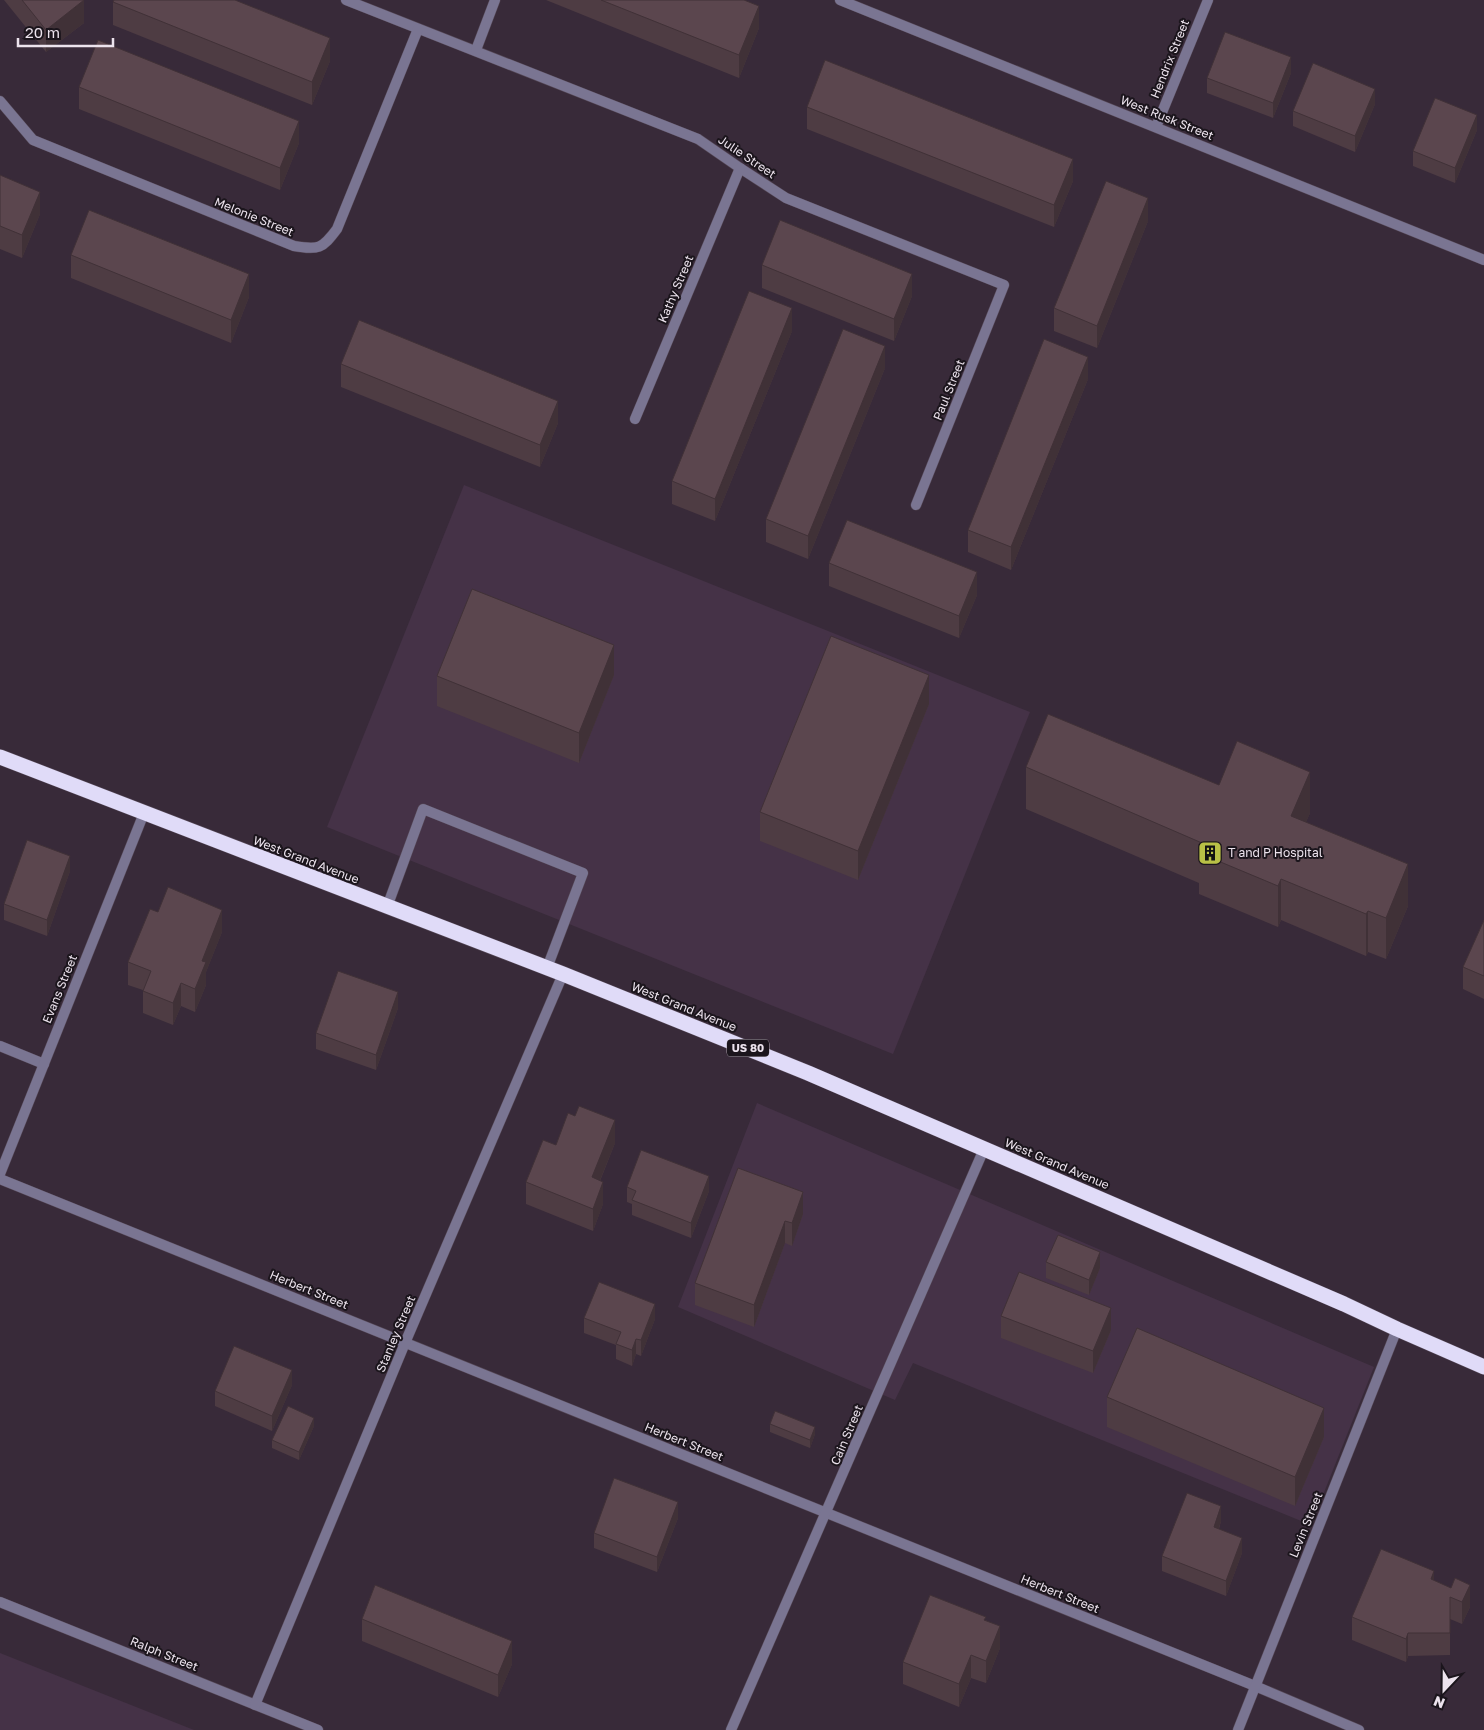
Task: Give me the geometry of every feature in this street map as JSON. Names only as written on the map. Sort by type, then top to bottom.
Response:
[{"type":"highway","name":"West Grand Avenue","points":[[0,757],[563,974],[808,1072],[1344,1304],[1484,1367]]},
{"type":"street","name":"Julie Street","points":[[346,0],[698,139],[786,198],[1004,285]]},
{"type":"street","points":[[476,50],[495,0]]},
{"type":"street","name":"West Rusk Street","points":[[840,0],[1484,260]]},
{"type":"street","name":"Hendrix Street","points":[[1156,127],[1208,0]]},
{"type":"street","name":"Melonie Street","points":[[0,101],[33,140],[294,246],[311,249],[326,245],[337,229],[418,29]]},
{"type":"street","name":"Kathy Street","points":[[635,419],[740,168]]},
{"type":"street","name":"Paul Street","points":[[916,505],[1004,285]]},
{"type":"street","points":[[386,907],[423,809],[583,873],[547,968]]},
{"type":"street","name":"Evans Street","points":[[0,1174],[144,813]]},
{"type":"street","name":"Stanley Street","points":[[255,1705],[405,1342],[563,974]]},
{"type":"street","points":[[0,1046],[44,1064]]},
{"type":"street","name":"Cain Street","points":[[731,1730],[984,1149]]},
{"type":"street","name":"Herbert Street","points":[[0,1179],[1256,1686],[1359,1730]]},
{"type":"street","name":"Levin Street","points":[[1238,1730],[1397,1329]]},
{"type":"street","name":"Ralph Street","points":[[0,1602],[318,1730]]},
{"type":"shaded area","points":[[464,485],[1030,712],[893,1054],[327,827]]},
{"type":"shaded area","points":[[757,1103],[1374,1367],[1311,1525],[913,1363],[895,1400],[678,1307]]},
{"type":"shaded area","points":[[0,1653],[194,1730],[0,1730]]},
{"type":"building","points":[[22,0],[84,0],[46,30]]},
{"type":"building","points":[[114,0],[235,0],[330,38],[312,82],[113,2]]},
{"type":"building","points":[[601,0],[744,0],[759,6],[739,55]]},
{"type":"building","points":[[1225,32],[1291,57],[1273,103],[1207,78]]},
{"type":"building","points":[[98,40],[299,121],[280,168],[79,87]]},
{"type":"building","points":[[825,60],[1073,159],[1054,205],[807,107]]},
{"type":"building","points":[[1313,63],[1375,89],[1355,136],[1293,111]]},
{"type":"building","points":[[1435,98],[1477,115],[1455,168],[1413,151]]},
{"type":"building","points":[[0,175],[40,192],[22,235],[0,226]]},
{"type":"building","points":[[1106,181],[1148,198],[1097,326],[1054,308]]},
{"type":"building","points":[[89,210],[249,274],[231,320],[71,255]]},
{"type":"building","points":[[780,220],[912,274],[894,319],[762,265]]},
{"type":"building","points":[[749,291],[792,308],[715,499],[672,481]]},
{"type":"building","points":[[359,320],[558,401],[540,445],[341,364]]},
{"type":"building","points":[[843,329],[885,346],[808,536],[766,519]]},
{"type":"building","points":[[1044,339],[1088,357],[1011,547],[968,530]]},
{"type":"building","points":[[847,520],[977,572],[959,616],[829,563]]},
{"type":"building","points":[[472,589],[614,645],[579,733],[437,676]]},
{"type":"building","points":[[831,636],[929,675],[858,851],[760,812]]},
{"type":"building","points":[[1048,714],[1219,785],[1237,741],[1310,772],[1291,816],[1408,864],[1386,918],[1368,911],[1366,914],[1281,879],[1278,886],[1199,853],[1202,843],[1026,767]]},
{"type":"building","points":[[27,840],[70,856],[47,920],[4,904]]},
{"type":"building","points":[[168,887],[222,910],[202,961],[206,962],[195,989],[181,983],[173,1003],[143,991],[151,971],[128,962],[150,909],[158,912]]},
{"type":"building","points":[[1484,920],[1484,976],[1463,967]]},
{"type":"building","points":[[338,971],[398,992],[376,1055],[316,1033]]},
{"type":"building","points":[[579,1106],[615,1120],[592,1177],[603,1182],[593,1209],[526,1182],[543,1140],[556,1145],[568,1113],[575,1116]]},
{"type":"building","points":[[641,1150],[709,1176],[691,1223],[632,1200],[636,1191],[627,1187]]},
{"type":"building","points":[[738,1168],[803,1192],[792,1223],[785,1221],[754,1305],[695,1283]]},
{"type":"building","points":[[1058,1235],[1100,1252],[1089,1280],[1046,1262]]},
{"type":"building","points":[[1019,1272],[1111,1308],[1093,1351],[1001,1316]]},
{"type":"building","points":[[599,1282],[655,1304],[641,1340],[636,1339],[632,1350],[616,1344],[621,1332],[584,1318]]},
{"type":"building","points":[[1137,1328],[1324,1408],[1295,1477],[1107,1397]]},
{"type":"building","points":[[234,1346],[292,1370],[272,1416],[215,1391]]},
{"type":"building","points":[[288,1406],[314,1418],[299,1452],[272,1440]]},
{"type":"building","points":[[775,1411],[815,1427],[810,1440],[770,1424]]},
{"type":"building","points":[[614,1478],[678,1502],[657,1557],[594,1533]]},
{"type":"building","points":[[1187,1493],[1221,1506],[1214,1527],[1242,1538],[1226,1581],[1162,1556]]},
{"type":"building","points":[[1381,1549],[1434,1571],[1431,1579],[1451,1588],[1455,1578],[1470,1585],[1462,1602],[1450,1597],[1450,1633],[1408,1633],[1406,1639],[1352,1617]]},
{"type":"building","points":[[375,1585],[512,1641],[498,1675],[362,1619]]},
{"type":"building","points":[[930,1595],[986,1617],[984,1620],[1000,1626],[986,1661],[971,1655],[959,1684],[903,1662]]},
{"type":"place","name":"T and P Hospital","points":[[1210,853]]}]
